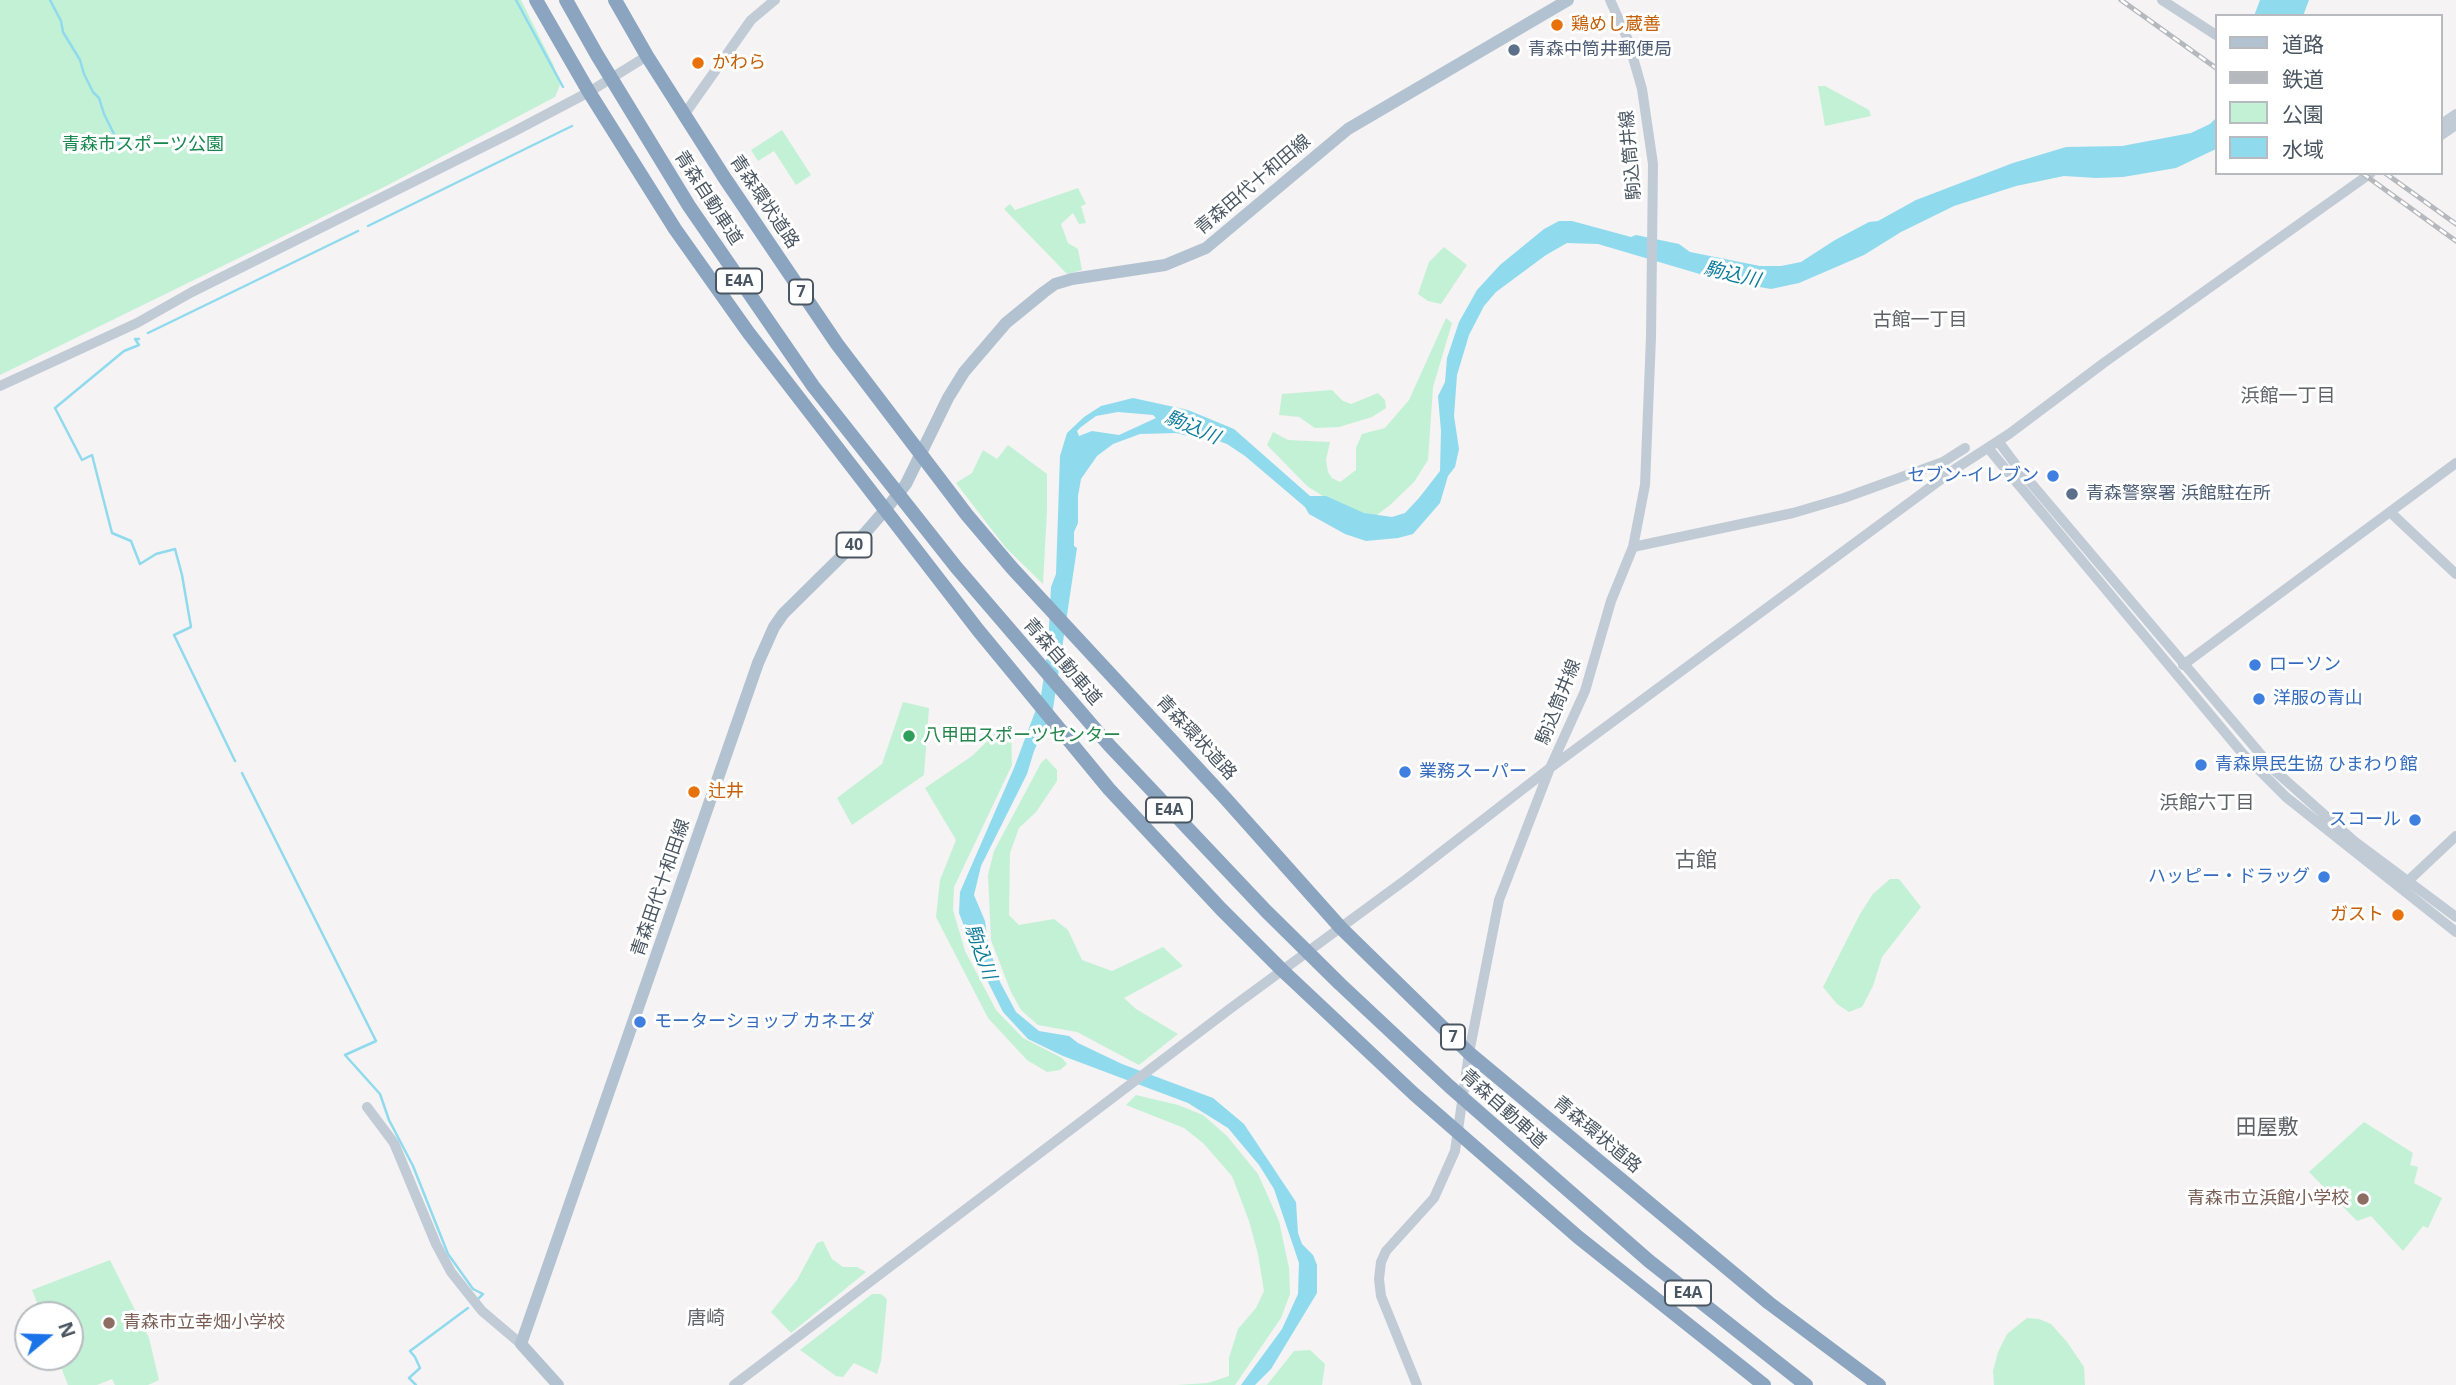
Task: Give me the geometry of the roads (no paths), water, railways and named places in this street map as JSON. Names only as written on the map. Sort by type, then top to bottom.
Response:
[{"type":"highway","points":[[536,0],[589,92],[675,229],[715,287],[814,419],[1059,730],[1163,847],[1282,970],[1459,1133],[1602,1258],[1764,1385]]},
{"type":"highway","name":"青森自動車道","points":[[566,0],[689,206],[813,386],[956,567],[1075,707],[1161,803],[1266,911],[1449,1086],[1649,1261],[1806,1385]]},
{"type":"highway","name":"青森環状道路","points":[[615,0],[684,115],[830,334],[973,523],[1012,568],[1226,799],[1341,928],[1469,1053],[1769,1303],[1879,1385]]},
{"type":"main road","name":"青森田代十和田線","points":[[521,1344],[765,644],[791,604],[865,533],[906,484],[948,398],[964,372],[1006,323],[1052,286],[1072,279],[1165,265],[1206,248],[1348,129],[1568,0]]},
{"type":"main road","points":[[521,1344],[558,1385]]},
{"type":"street","points":[[684,115],[751,20],[775,0]]},
{"type":"street","name":"駒込筒井線","points":[[1417,1385],[1381,1296],[1379,1269],[1386,1251],[1426,1209],[1439,1189],[1455,1152],[1469,1053],[1499,900],[1550,768],[1585,691],[1611,601],[1633,547],[1646,468],[1653,164],[1644,101],[1628,40],[1610,0]]},
{"type":"street","points":[[2162,0],[2214,34]]},
{"type":"street","points":[[0,386],[136,323],[192,292],[355,212],[589,92],[647,56]]},
{"type":"street","points":[[734,1385],[1114,1095],[1341,928],[1550,768],[1947,475],[2368,175]]},
{"type":"street","points":[[1998,441],[2183,665],[2274,770],[2321,813],[2456,917]]},
{"type":"street","points":[[1633,547],[1781,516],[1844,498],[1943,462],[1965,448]]},
{"type":"street","points":[[1987,448],[2243,754],[2286,797],[2456,932]]},
{"type":"street","points":[[2183,665],[2456,463]]},
{"type":"street","points":[[2390,512],[2456,574]]},
{"type":"street","points":[[2408,881],[2456,836]]},
{"type":"street","points":[[367,1107],[394,1143],[431,1233],[451,1272],[474,1303],[521,1344]]},
{"type":"water","points":[[2260,0],[2309,0],[2304,14],[2255,14]]},
{"type":"water","name":"駒込川","points":[[2214,120],[2214,150],[2176,168],[2123,177],[2064,176],[2016,186],[1954,206],[1901,232],[1864,255],[1799,283],[1771,289],[1720,280],[1598,244],[1567,243],[1496,292],[1484,306],[1469,335],[1457,375],[1454,416],[1459,449],[1455,467],[1448,476],[1440,503],[1413,534],[1366,541],[1345,534],[1309,514],[1305,507],[1245,456],[1227,444],[1208,437],[1200,439],[1176,433],[1140,434],[1113,444],[1097,456],[1081,479],[1078,496],[1078,523],[1074,532],[1074,546],[1077,548],[1053,709],[1027,774],[981,866],[974,895],[985,921],[988,943],[1000,982],[1016,1012],[1039,1031],[1069,1036],[1122,1064],[1213,1098],[1244,1124],[1296,1202],[1298,1233],[1302,1244],[1313,1255],[1317,1265],[1317,1293],[1271,1369],[1255,1385],[1241,1385],[1282,1329],[1298,1294],[1299,1263],[1274,1189],[1259,1165],[1228,1128],[1188,1103],[1063,1056],[1028,1039],[1003,1012],[978,962],[959,913],[960,892],[1014,768],[1041,696],[1048,647],[1051,587],[1056,574],[1060,456],[1067,433],[1101,406],[1133,398],[1188,410],[1234,429],[1310,496],[1326,496],[1364,513],[1392,517],[1405,513],[1440,471],[1438,396],[1445,382],[1447,358],[1459,322],[1477,290],[1500,265],[1544,229],[1559,221],[1572,221],[1631,237],[1636,235],[1679,244],[1690,252],[1760,266],[1781,266],[1801,262],[1835,240],[1916,200],[2013,163],[2066,147],[2122,146],[2191,133]],"holes":[[[1118,412],[1153,415],[1156,418],[1119,435],[1092,431],[1079,436],[1077,431],[1096,416]]]},
{"type":"waterway","points":[[50,0],[61,21],[63,32],[80,60],[84,74],[99,98],[120,146]]},
{"type":"waterway","points":[[516,0],[563,87]]},
{"type":"waterway","points":[[368,226],[572,126]]},
{"type":"waterway","points":[[148,333],[358,231]]},
{"type":"waterway","points":[[139,339],[135,339],[139,345],[124,351],[55,408],[82,460],[92,455],[112,533],[131,541],[140,564],[156,554],[175,549],[191,627],[174,635],[235,761]]},
{"type":"waterway","points":[[242,773],[376,1041],[345,1055],[380,1094],[389,1120],[413,1166],[448,1254],[473,1289],[483,1294],[477,1300]]},
{"type":"waterway","points":[[416,1385],[409,1378],[420,1368],[410,1351],[468,1308]]},
{"type":"railway","points":[[2121,0],[2214,67]]},
{"type":"railway","points":[[2365,175],[2456,241]]},
{"type":"railway","points":[[2388,175],[2456,224]]},
{"type":"place","name":"鶏めし蔵善","points":[[1557,25]]},
{"type":"place","name":"青森中筒井郵便局","points":[[1514,50]]},
{"type":"place","name":"かわら","points":[[698,63]]},
{"type":"place","name":"セブン-イレブン","points":[[2053,476]]},
{"type":"place","name":"青森警察署 浜館駐在所","points":[[2072,494]]},
{"type":"place","name":"ローソン","points":[[2255,665]]},
{"type":"place","name":"洋服の青山","points":[[2259,699]]},
{"type":"place","name":"八甲田スポーツセンター","points":[[909,736]]},
{"type":"place","name":"青森県民生協 ひまわり館","points":[[2201,765]]},
{"type":"place","name":"業務スーパー","points":[[1405,772]]},
{"type":"place","name":"辻井","points":[[694,792]]},
{"type":"place","name":"スコール","points":[[2415,820]]},
{"type":"place","name":"ハッピー・ドラッグ","points":[[2324,877]]},
{"type":"place","name":"ガスト","points":[[2398,915]]},
{"type":"place","name":"モーターショップ カネエダ","points":[[640,1022]]},
{"type":"place","name":"青森市立浜館小学校","points":[[2363,1199]]},
{"type":"place","name":"青森市立幸畑小学校","points":[[109,1323]]},
{"type":"district","name":"古館一丁目","points":[[1920,321]]},
{"type":"district","name":"浜館一丁目","points":[[2288,397]]},
{"type":"district","name":"浜館六丁目","points":[[2207,804]]},
{"type":"district","name":"古館","points":[[1696,861]]},
{"type":"district","name":"田屋敷","points":[[2267,1128]]},
{"type":"district","name":"唐崎","points":[[706,1319]]},
{"type":"park label","name":"青森市スポーツ公園","points":[[143,145]]}]
